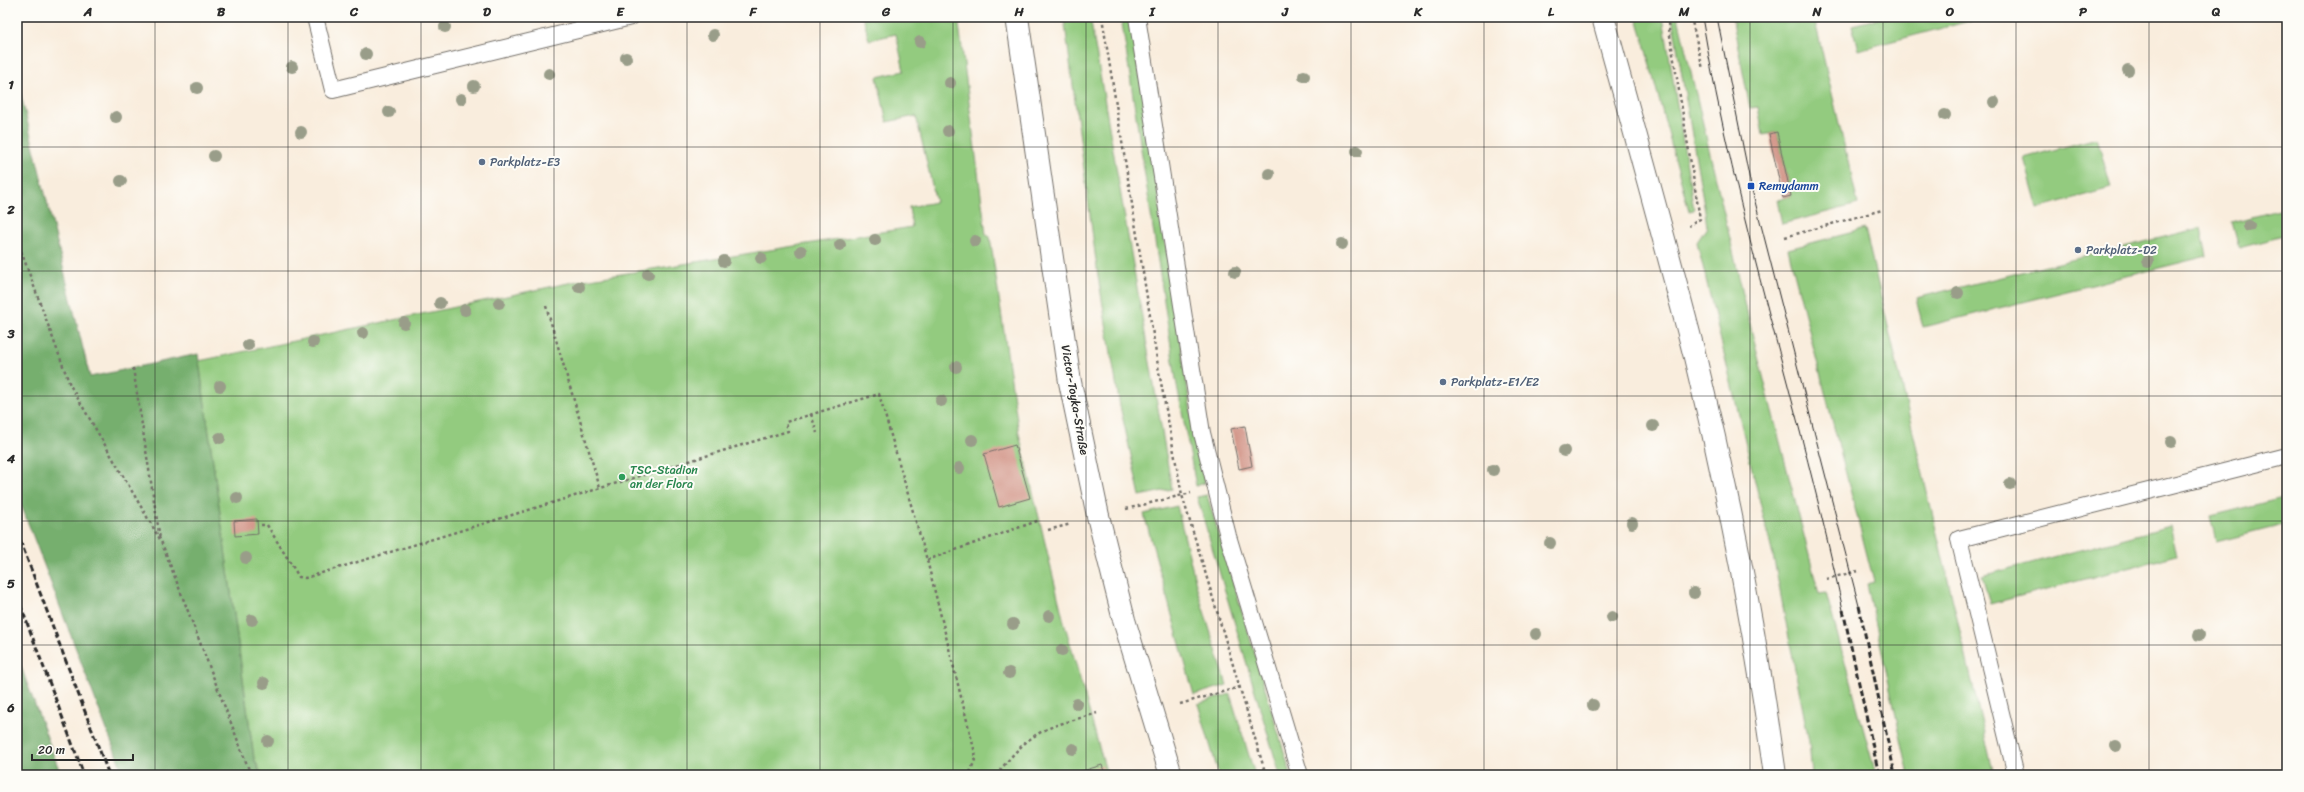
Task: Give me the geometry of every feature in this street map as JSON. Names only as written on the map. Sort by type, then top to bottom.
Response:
[{"type":"street","name":"Victor-Toyka-Straße","points":[[1017,17],[1070,382],[1098,516],[1120,605],[1171,775]]},
{"type":"street","points":[[1603,17],[1694,356],[1721,472],[1747,601],[1775,775]]},
{"type":"lane","points":[[315,17],[332,90],[631,17]]},
{"type":"lane","points":[[1137,17],[1202,433],[1228,536],[1300,775]]},
{"type":"lane","points":[[2016,775],[1959,539],[2287,456]]},
{"type":"path","points":[[1102,17],[1159,372],[1182,495],[1266,775]]},
{"type":"path","points":[[1664,242],[1700,219],[1667,17]]},
{"type":"path","points":[[1690,17],[1703,70]]},
{"type":"path","points":[[1785,237],[1882,210]]},
{"type":"path","points":[[17,240],[70,385],[161,541],[251,775]]},
{"type":"path","points":[[546,306],[600,488]]},
{"type":"path","points":[[133,368],[161,541]]},
{"type":"path","points":[[261,525],[267,525],[292,568],[299,577],[305,578],[788,431],[786,422],[879,394],[927,560],[976,757],[969,775]]},
{"type":"path","points":[[811,414],[817,433]]},
{"type":"path","points":[[1133,507],[1182,495]]},
{"type":"path","points":[[927,560],[1040,520]]},
{"type":"path","points":[[1826,580],[1858,571]]},
{"type":"path","points":[[1196,699],[1240,687]]},
{"type":"path","points":[[996,775],[1015,753],[1033,736],[1055,726],[1097,713]]},
{"type":"green space","name":"TSC-Stadion an der Flora","points":[[863,17],[958,17],[986,234],[990,237],[1019,434],[1063,618],[1107,775],[262,775],[254,758],[199,361],[578,281],[912,227],[909,207],[936,202],[916,116],[887,122],[877,77],[904,71],[896,34],[869,40]]},
{"type":"green space","points":[[1064,17],[1090,17],[1172,489],[1140,496],[1120,406],[1098,276]]},
{"type":"green space","points":[[1121,17],[1131,17],[1194,431],[1205,483],[1196,486],[1176,380]]},
{"type":"green space","points":[[1637,17],[1663,17],[1694,210],[1689,211]]},
{"type":"green space","points":[[1672,17],[1678,17],[1754,341],[1819,594],[1826,593],[1876,775],[1812,775],[1809,742],[1774,560],[1697,242],[1707,227]]},
{"type":"green space","points":[[1732,17],[1814,17],[1858,204],[1782,224],[1777,200],[1791,196],[1777,132],[1763,135],[1758,107],[1750,108]]},
{"type":"green space","points":[[1885,17],[1985,17],[1858,50],[1852,25]]},
{"type":"green space","points":[[17,79],[90,377],[198,354],[254,759],[261,775],[124,775],[17,494]]},
{"type":"green space","points":[[2097,138],[2111,188],[2038,208],[2024,158]]},
{"type":"green space","points":[[2287,208],[2287,235],[2239,248],[2232,222]]},
{"type":"green space","points":[[2201,228],[2207,256],[1923,327],[1916,298]]},
{"type":"green space","points":[[1865,229],[1994,775],[1909,775],[1867,584],[1874,582],[1788,249]]},
{"type":"green space","points":[[1207,495],[1291,775],[1280,775],[1197,497]]},
{"type":"green space","points":[[2287,497],[2287,524],[2216,542],[2210,516]]},
{"type":"green space","points":[[1177,506],[1198,592],[1227,685],[1194,695],[1144,514]]},
{"type":"green space","points":[[2170,526],[2177,555],[1990,604],[1982,576]]},
{"type":"green space","points":[[17,656],[61,775],[17,775]]},
{"type":"green space","points":[[1230,694],[1255,775],[1219,775],[1198,704]]},
{"type":"building","points":[[1777,132],[1791,196],[1783,198],[1769,134]]},
{"type":"building","points":[[1245,426],[1252,466],[1239,469],[1231,429]]},
{"type":"building","points":[[1015,445],[1030,498],[999,507],[984,454]]},
{"type":"building","points":[[257,519],[258,534],[235,536],[234,521]]},
{"type":"building","points":[[1102,765],[1105,775],[1070,775]]},
{"type":"tram line","points":[[1702,17],[1732,166],[1808,462],[1843,610]]},
{"type":"tram line","points":[[1717,17],[1751,186],[1859,606]]},
{"type":"railway","points":[[17,532],[109,775]]},
{"type":"railway","points":[[17,596],[84,775]]},
{"type":"railway","points":[[1859,606],[1895,775]]},
{"type":"railway","points":[[1843,610],[1879,775]]},
{"type":"place","name":"Parkplatz-E3","points":[[482,162]]},
{"type":"place","name":"Remydamm","points":[[1751,186]]},
{"type":"place","name":"Parkplatz-D2","points":[[2078,250]]},
{"type":"place","name":"Parkplatz-E1/E2","points":[[1443,382]]},
{"type":"place","name":"TSC-Stadion an der Flora","points":[[622,477]]}]
